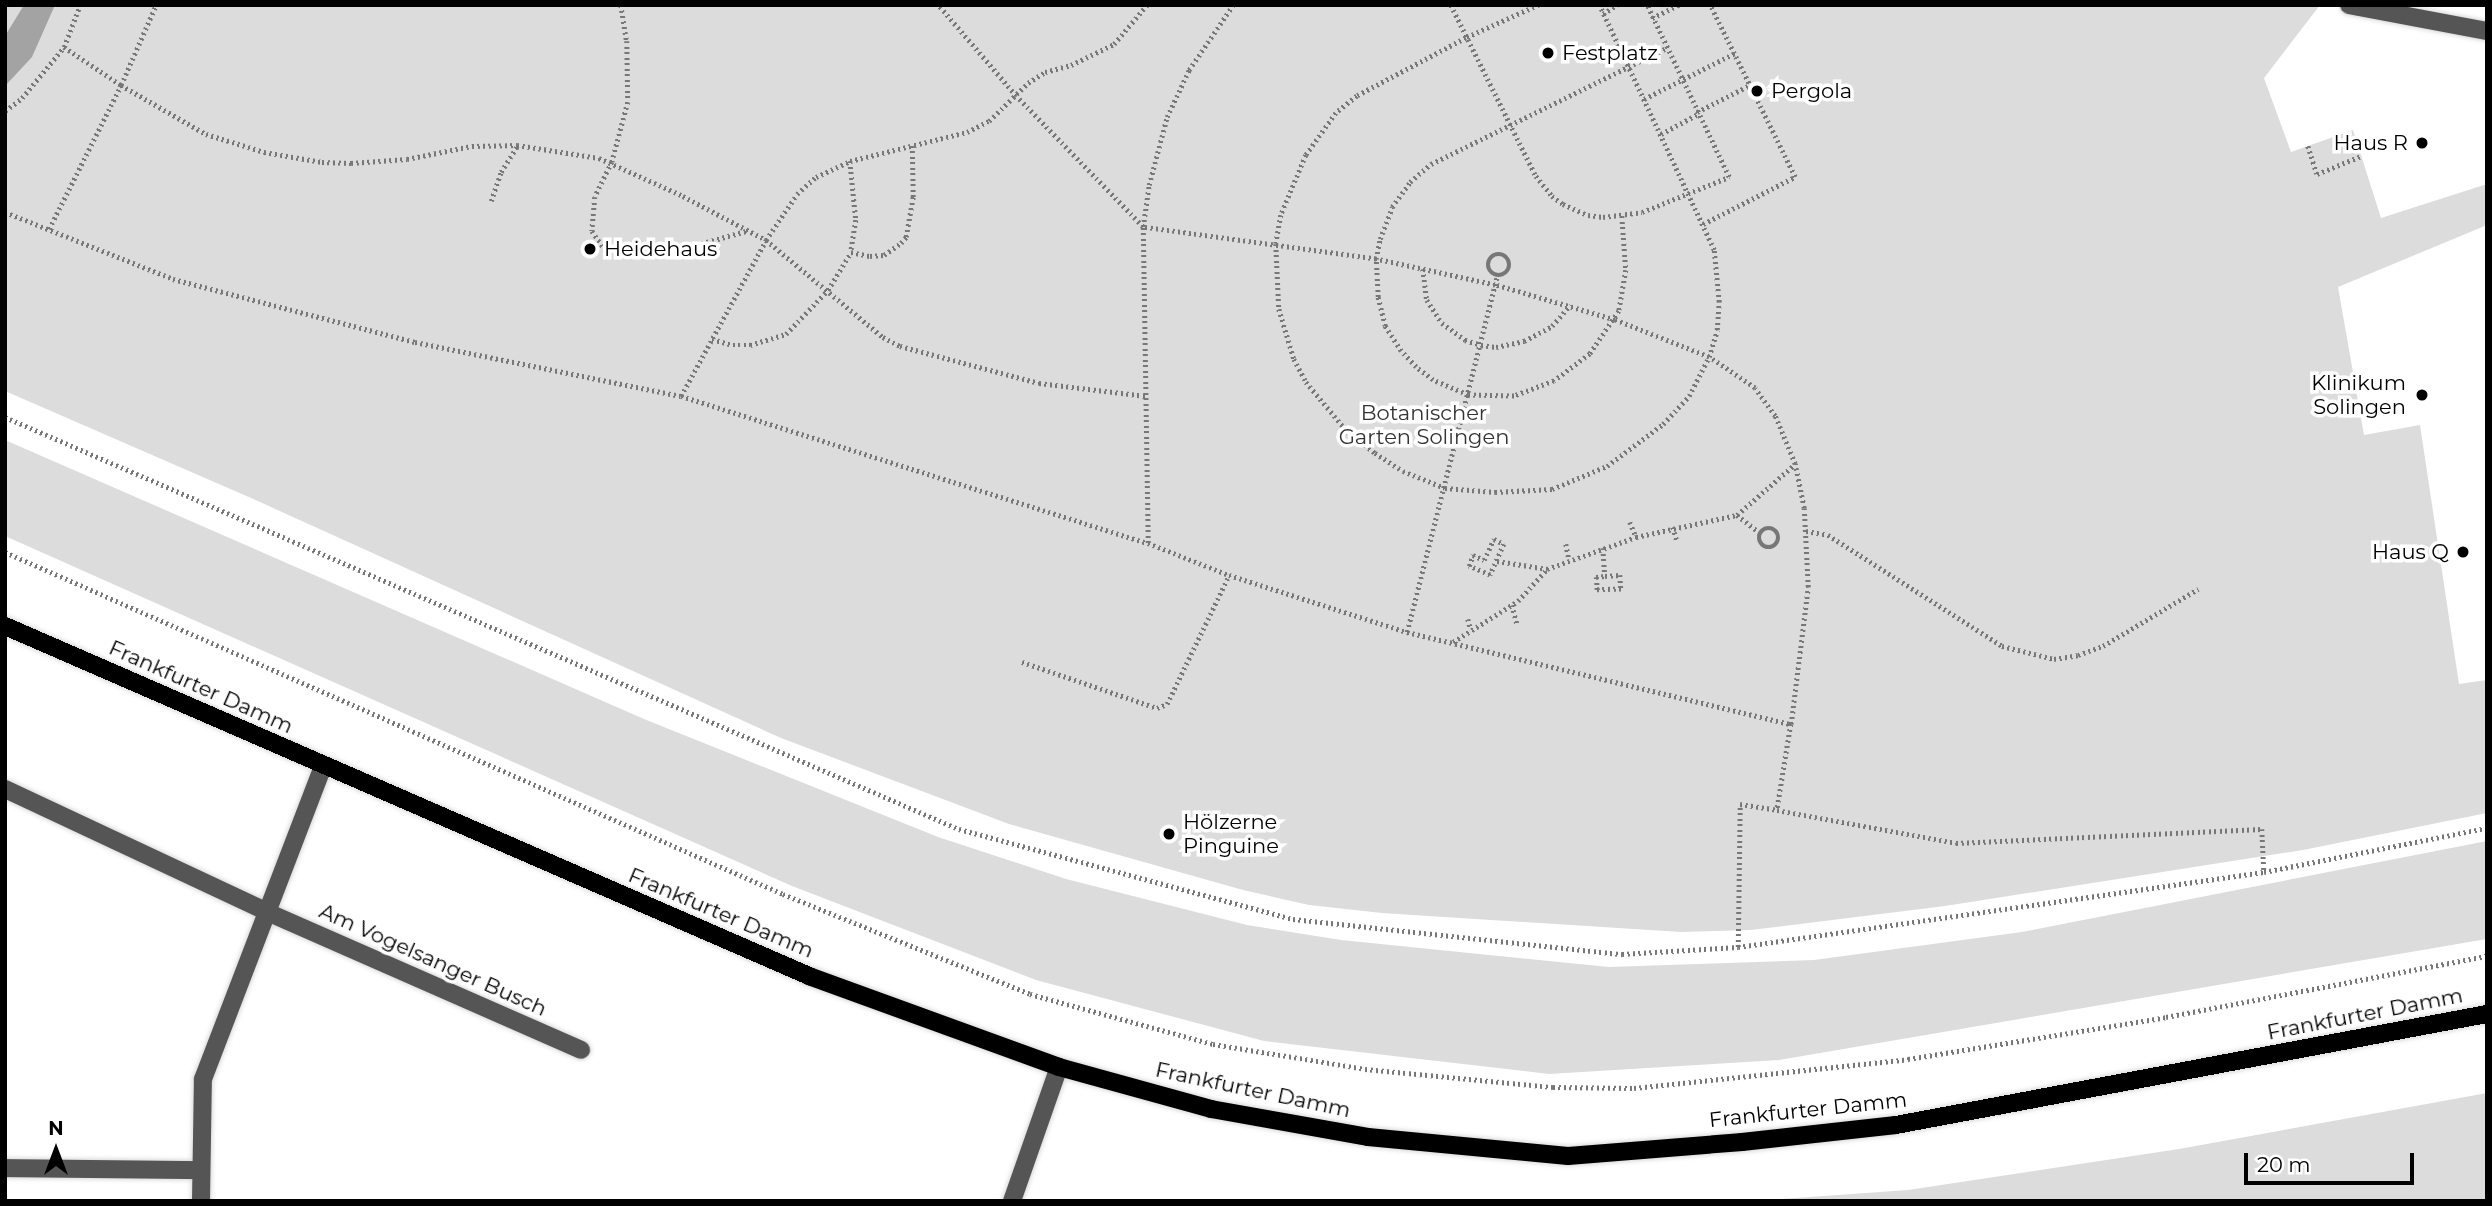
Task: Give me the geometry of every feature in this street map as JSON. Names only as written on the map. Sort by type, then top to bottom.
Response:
[{"type":"main road","name":"Frankfurter Damm","points":[[5,625],[809,976],[1059,1067],[1211,1109],[1355,1135],[1568,1156],[1896,1125],[2487,1014]]},
{"type":"street","points":[[2349,5],[2487,31]]},
{"type":"street","points":[[201,1201],[203,1079],[323,766]]},
{"type":"street","name":"Am Vogelsanger Busch","points":[[5,789],[267,912],[581,1050]]},
{"type":"street","points":[[1012,1201],[1059,1067]]},
{"type":"street","points":[[5,1168],[200,1170]]},
{"type":"path","points":[[5,111],[22,97],[64,47],[80,5]]},
{"type":"path","points":[[49,229],[121,85],[156,5]]},
{"type":"path","points":[[621,5],[627,41],[628,102],[612,162],[595,197],[592,231],[609,256],[696,245],[747,231]]},
{"type":"path","points":[[938,5],[1016,96],[1143,227],[1376,259],[1495,285],[1615,320],[1709,357],[1755,388],[1775,416],[1795,464],[1806,531],[1808,587],[1805,629],[1777,810]]},
{"type":"path","points":[[681,396],[766,240],[797,194],[816,177],[850,160],[967,132],[989,121],[1045,72],[1089,57],[1114,44],[1147,5]]},
{"type":"path","points":[[1148,543],[1143,227],[1153,162],[1167,117],[1189,70],[1233,5]]},
{"type":"path","points":[[1451,5],[1510,128],[1536,176],[1552,196],[1588,215],[1622,216],[1662,206],[1689,192],[1729,177],[1647,5]]},
{"type":"path","points":[[1539,5],[1525,8],[1466,38],[1357,96],[1336,113],[1315,139],[1291,186],[1281,215],[1276,244],[1279,309],[1294,359],[1315,397],[1347,431],[1375,453],[1403,471],[1445,488],[1495,492],[1552,489],[1607,466],[1663,424],[1689,397],[1709,357],[1717,330],[1719,282],[1714,250],[1599,5]]},
{"type":"path","points":[[1604,14],[1618,5]]},
{"type":"path","points":[[1653,18],[1679,5]]},
{"type":"path","points":[[1703,223],[1796,177],[1710,5]]},
{"type":"path","points":[[64,47],[121,85],[228,144],[322,162],[379,162],[472,146],[517,145],[572,152],[612,162],[766,240],[883,337],[912,349],[1039,383],[1146,396]]},
{"type":"path","points":[[1622,216],[1626,280],[1615,320],[1590,354],[1554,382],[1514,396],[1468,395],[1433,380],[1401,351],[1383,317],[1378,297],[1376,259],[1380,239],[1392,207],[1410,182],[1431,164],[1510,128],[1667,48]]},
{"type":"path","points":[[1644,99],[1683,82],[1735,53]]},
{"type":"path","points":[[1661,134],[1750,85]]},
{"type":"path","points":[[491,201],[501,172],[517,145]]},
{"type":"path","points":[[851,252],[884,256],[906,237],[914,189],[912,145]]},
{"type":"path","points":[[2308,146],[2317,174],[2361,156]]},
{"type":"path","points":[[711,339],[733,345],[771,341],[786,334],[828,290],[851,252],[856,220],[850,160]]},
{"type":"path","points":[[5,212],[173,279],[342,325],[490,359],[681,396],[1148,543],[1229,575],[1407,632],[1791,724]]},
{"type":"path","points":[[1492,256],[1507,256],[1511,267],[1508,273],[1497,276],[1488,266],[1492,256]]},
{"type":"path","points":[[1423,269],[1427,300],[1442,323],[1465,340],[1480,345],[1496,347],[1524,341],[1552,326],[1570,305]]},
{"type":"path","points":[[1407,632],[1497,276]]},
{"type":"path","points":[[5,416],[959,829],[1293,919],[1622,954],[1738,947],[2264,872],[2487,828]]},
{"type":"path","points":[[1452,643],[1512,605],[1531,589],[1547,569],[1636,537],[1737,515],[1795,464]]},
{"type":"path","points":[[1737,515],[1760,534]]},
{"type":"path","points":[[1630,522],[1636,537]]},
{"type":"path","points":[[1673,527],[1677,541]]},
{"type":"path","points":[[1772,528],[1779,536],[1778,542],[1771,548],[1765,547],[1759,539],[1760,534],[1772,528]]},
{"type":"path","points":[[1806,531],[1828,535],[2002,646],[2054,659],[2078,655],[2103,646],[2198,589]]},
{"type":"path","points":[[1494,539],[1504,544],[1497,561],[1490,575],[1469,566],[1474,555],[1484,560],[1494,539]]},
{"type":"path","points":[[1566,544],[1569,560]]},
{"type":"path","points":[[1604,548],[1605,576]]},
{"type":"path","points":[[5,552],[783,894],[1030,994],[1213,1044],[1365,1069],[1553,1087],[1634,1088],[1908,1059],[2166,1017],[2487,956]]},
{"type":"path","points":[[1497,561],[1547,569]]},
{"type":"path","points":[[1021,663],[1157,708],[1167,704],[1229,575]]},
{"type":"path","points":[[1620,575],[1621,589],[1597,590],[1596,577],[1605,576],[1620,575]]},
{"type":"path","points":[[1512,605],[1517,624]]},
{"type":"path","points":[[1468,619],[1471,630]]},
{"type":"path","points":[[1738,947],[1740,804],[1955,843],[2262,829],[2264,872]]},
{"type":"green space","name":"Botanischer Garten Solingen","points":[[5,5],[2320,5],[2264,78],[2291,152],[2353,130],[2381,218],[2487,184],[2487,225],[2338,287],[2364,435],[2420,425],[2459,684],[2487,680],[2487,813],[2303,850],[1945,906],[1751,930],[1681,932],[1382,913],[1309,905],[1243,890],[1009,824],[781,738],[251,498],[5,391]]},
{"type":"green space","points":[[5,440],[644,719],[938,837],[1066,879],[1247,925],[1341,940],[1609,967],[1814,960],[2022,932],[2487,841],[2487,939],[1779,1060],[1549,1074],[1264,1041],[1036,980],[792,886],[5,536]]},
{"type":"green space","points":[[2487,1093],[2487,1201],[1752,1201],[1908,1190],[2179,1149]]},
{"type":"shaded area","points":[[24,5],[55,5],[32,57],[5,86],[5,36]]},
{"type":"place","name":"Festplatz","points":[[1548,53]]},
{"type":"place","name":"Pergola","points":[[1757,91]]},
{"type":"place","name":"Haus R","points":[[2422,143]]},
{"type":"place","name":"Heidehaus","points":[[590,249]]},
{"type":"place","name":"Klinikum Solingen","points":[[2422,395]]},
{"type":"place","name":"Haus Q","points":[[2463,552]]},
{"type":"place","name":"Hölzerne Pinguine","points":[[1169,834]]}]
